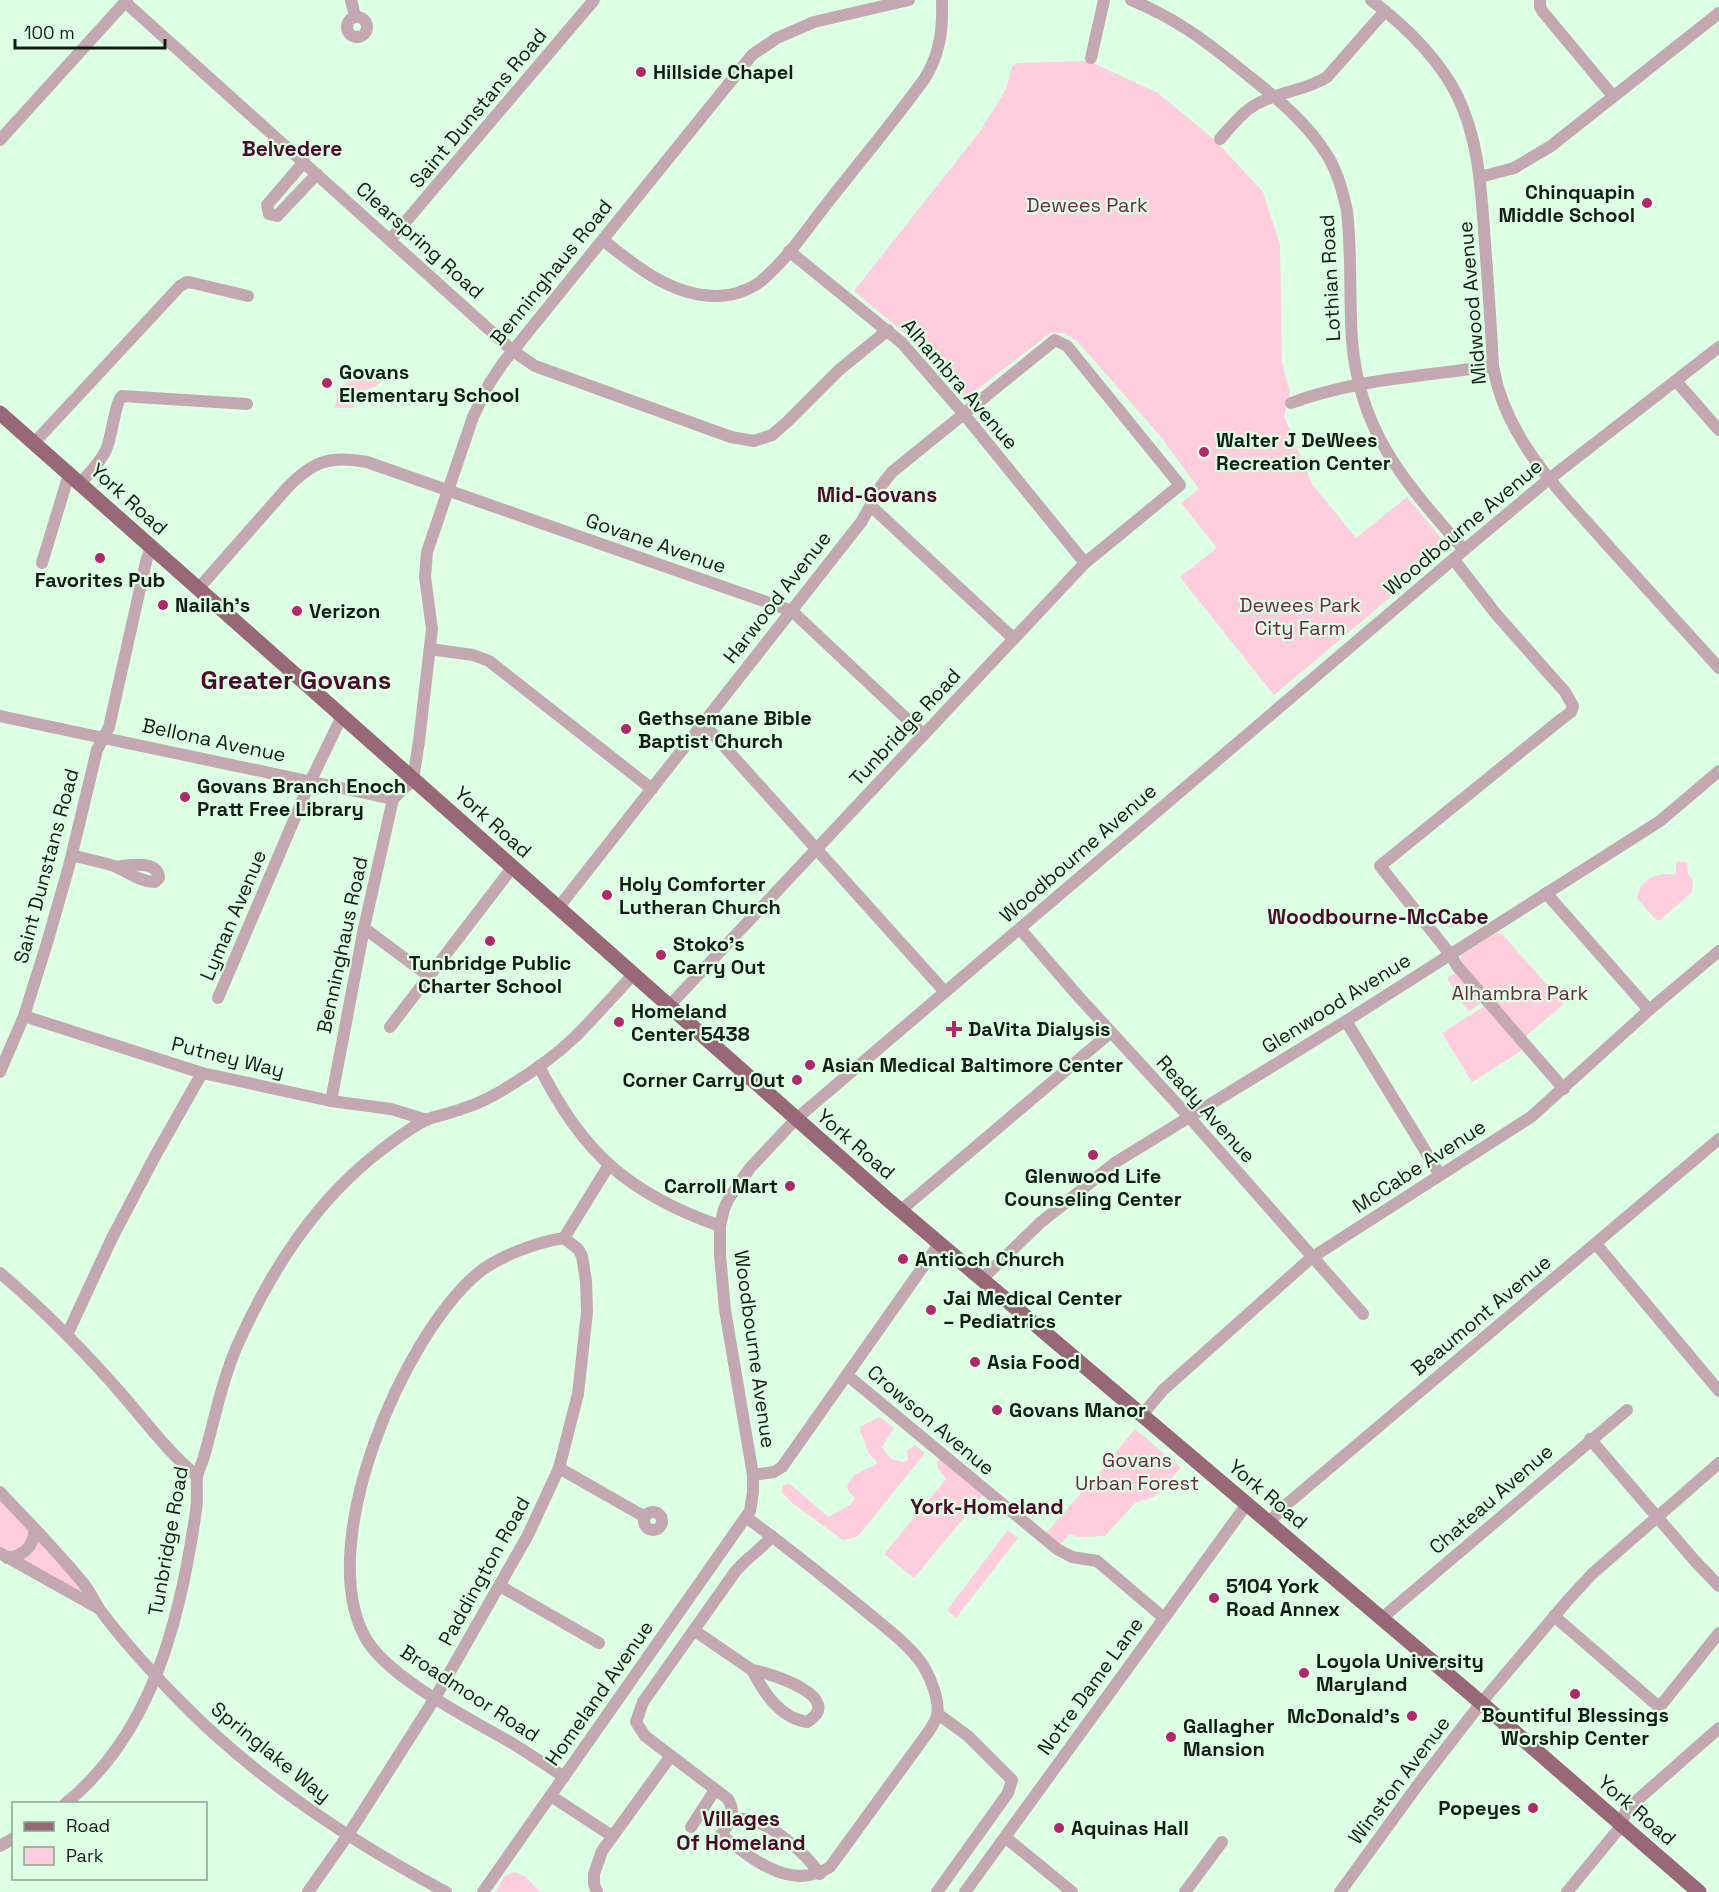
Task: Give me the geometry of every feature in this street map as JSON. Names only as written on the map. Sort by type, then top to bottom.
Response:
[{"type":"main road","name":"York Road","points":[[0,413],[939,1244],[1382,1618],[1699,1892]]},
{"type":"street","points":[[351,0],[355,16]]},
{"type":"street","name":"Saint Dunstans Road","points":[[390,240],[594,0]]},
{"type":"street","name":"Benninghaus Road","points":[[413,780],[432,629],[425,562],[447,491],[479,402],[489,384],[744,63],[762,47],[777,38],[814,22],[909,0]]},
{"type":"street","points":[[603,240],[621,255],[667,285],[691,292],[729,296],[760,282],[789,251],[931,68],[940,45],[943,23],[942,0]]},
{"type":"street","points":[[1091,58],[1104,0]]},
{"type":"street","name":"Lothian Road","points":[[1131,0],[1191,30],[1300,119],[1329,157],[1344,194],[1349,225],[1352,340],[1358,385],[1378,436],[1391,461],[1464,550]]},
{"type":"street","name":"Midwood Avenue","points":[[1371,0],[1423,48],[1449,83],[1466,116],[1477,150],[1480,177],[1493,366],[1510,422],[1549,479],[1719,668]]},
{"type":"street","points":[[1540,0],[1543,12],[1613,96]]},
{"type":"street","points":[[0,140],[126,1]]},
{"type":"street","name":"Clearspring Road","points":[[126,1],[513,351],[535,366],[731,437],[754,441],[772,435],[839,369],[888,330]]},
{"type":"street","points":[[1220,139],[1250,108],[1275,97],[1315,85],[1327,77],[1385,11]]},
{"type":"street","points":[[1480,177],[1514,168],[1534,157],[1719,13]]},
{"type":"street","points":[[304,162],[267,205],[269,214],[277,216],[284,211],[317,174]]},
{"type":"street","name":"Alhambra Avenue","points":[[789,251],[888,330],[963,413],[1085,563]]},
{"type":"street","points":[[34,443],[183,284],[194,283],[248,296]]},
{"type":"street","name":"Harwood Avenue","points":[[558,908],[862,521],[892,472],[1055,340],[1067,346],[1180,485]]},
{"type":"street","name":"Woodbourne Avenue","points":[[746,1517],[752,1503],[753,1475],[725,1310],[720,1255],[720,1226],[729,1198],[740,1180],[796,1119],[1464,550],[1549,479],[1719,347]]},
{"type":"street","points":[[1290,403],[1323,392],[1358,385],[1493,366]]},
{"type":"street","points":[[1676,381],[1719,430]]},
{"type":"street","points":[[42,563],[74,479],[105,454],[114,427],[117,401],[122,396],[247,404]]},
{"type":"street","name":"Govane Avenue","points":[[198,589],[295,479],[311,467],[336,459],[367,462],[792,611],[924,735]]},
{"type":"street","name":"Tunbridge Road","points":[[669,1006],[1085,563],[1180,485]]},
{"type":"street","points":[[871,506],[1013,638]]},
{"type":"street","name":"Saint Dunstans Road","points":[[0,1072],[24,1016],[72,855],[97,750],[108,727],[151,546]]},
{"type":"street","points":[[1454,560],[1496,614],[1565,692],[1573,706],[1571,712],[1380,866],[1457,966],[1564,1089]]},
{"type":"street","points":[[430,649],[464,654],[489,661],[652,789]]},
{"type":"street","name":"Bellona Avenue","points":[[0,716],[393,799]]},
{"type":"street","name":"Lyman Avenue","points":[[218,998],[311,780],[342,716]]},
{"type":"street","points":[[703,723],[945,992]]},
{"type":"street","name":"Glenwood Avenue","points":[[982,1279],[1019,1242],[1116,1162],[1346,1021],[1660,821],[1719,771]]},
{"type":"street","points":[[393,799],[413,780]]},
{"type":"street","name":"Benninghaus Road","points":[[331,1101],[364,928],[393,799]]},
{"type":"street","points":[[72,855],[117,867]]},
{"type":"street","points":[[390,1027],[512,868]]},
{"type":"street","points":[[1546,892],[1649,1010]]},
{"type":"street","points":[[364,928],[430,977]]},
{"type":"street","name":"Ready Avenue","points":[[1020,929],[1110,1033],[1190,1118],[1311,1258],[1363,1314]]},
{"type":"street","name":"McCabe Avenue","points":[[1142,1415],[1163,1390],[1311,1258],[1531,1117],[1649,1010],[1719,951]]},
{"type":"street","name":"Tunbridge Road","points":[[66,1802],[95,1776],[127,1735],[156,1675],[167,1645],[184,1579],[197,1506],[197,1476],[224,1380],[236,1348],[273,1275],[291,1246],[308,1222],[349,1176],[395,1139],[428,1120],[495,1095],[539,1066],[575,1037],[633,975]]},
{"type":"street","name":"Putney Way","points":[[24,1016],[202,1073],[331,1101],[391,1109],[428,1120]]},
{"type":"street","points":[[1346,1021],[1440,1175]]},
{"type":"street","points":[[900,1210],[1110,1033]]},
{"type":"street","points":[[539,1066],[565,1113],[581,1135],[609,1165],[660,1201],[684,1213],[720,1226]]},
{"type":"street","points":[[67,1335],[112,1238],[202,1073]]},
{"type":"street","name":"Beaumont Avenue","points":[[1269,1523],[1281,1509],[1719,1139]]},
{"type":"street","points":[[564,1238],[609,1165]]},
{"type":"street","name":"Paddington Road","points":[[308,1892],[348,1835],[435,1698],[528,1535],[559,1468],[578,1394],[586,1312],[586,1281],[582,1256],[578,1249],[564,1238]]},
{"type":"street","name":"Broadmoor Road","points":[[564,1238],[539,1244],[490,1265],[477,1274],[444,1311],[425,1339],[394,1396],[378,1432],[356,1511],[349,1563],[351,1594],[356,1617],[365,1637],[388,1665],[435,1698],[516,1745],[564,1777]]},
{"type":"street","points":[[753,1475],[774,1472],[782,1467],[939,1244]]},
{"type":"street","points":[[1596,1244],[1719,1391]]},
{"type":"street","points":[[0,1273],[67,1335],[173,1455],[197,1476]]},
{"type":"street","name":"Crowson Avenue","points":[[847,1375],[1057,1549],[1072,1557],[1097,1561],[1164,1618]]},
{"type":"street","name":"Chateau Avenue","points":[[1382,1618],[1590,1439],[1627,1410]]},
{"type":"street","points":[[1590,1439],[1719,1586]]},
{"type":"street","name":"Winston Avenue","points":[[1340,1892],[1425,1775],[1481,1703],[1554,1616],[1592,1574],[1719,1463]]},
{"type":"street","points":[[559,1468],[645,1517]]},
{"type":"street","name":"Springlake Way","points":[[0,1492],[82,1583],[100,1609],[156,1675],[230,1748],[302,1804],[348,1835],[446,1892]]},
{"type":"street","name":"Notre Dame Lane","points":[[966,1892],[1247,1504]]},
{"type":"street","points":[[746,1517],[772,1536],[875,1619],[917,1658],[931,1682],[938,1713],[924,1739],[830,1867],[820,1874],[795,1878],[778,1874],[762,1865],[721,1835],[731,1820],[730,1803],[642,1733],[637,1726],[636,1718],[643,1702],[743,1562],[760,1550],[772,1536]]},
{"type":"street","name":"Homeland Avenue","points":[[483,1892],[746,1517]]},
{"type":"street","points":[[4,1556],[18,1556],[25,1552],[34,1541],[35,1529]]},
{"type":"street","name":"Springlake Way","points":[[4,1556],[100,1609]]},
{"type":"street","points":[[500,1586],[599,1643]]},
{"type":"street","points":[[1554,1616],[1658,1706],[1719,1633]]},
{"type":"street","points":[[695,1631],[752,1670],[774,1703],[784,1713],[807,1722],[815,1717],[818,1708],[813,1696],[791,1682],[752,1670]]},
{"type":"street","points":[[937,1892],[1008,1793],[1012,1780],[968,1736],[938,1713]]},
{"type":"street","points":[[1567,1892],[1622,1826],[1626,1810],[1719,1728]]},
{"type":"street","points":[[597,1892],[594,1874],[597,1862],[612,1836],[670,1757]]},
{"type":"street","points":[[691,1827],[716,1790]]},
{"type":"street","points":[[551,1796],[612,1836]]},
{"type":"street","points":[[731,1820],[746,1819],[765,1826],[810,1859],[820,1874]]},
{"type":"street","points":[[1005,1838],[1072,1892]]},
{"type":"street","points":[[1185,1892],[1222,1842]]},
{"type":"green space","name":"Dewees Park","points":[[1089,61],[1158,93],[1217,142],[1263,192],[1280,245],[1282,363],[1290,392],[1284,416],[1312,484],[1356,538],[1407,497],[1449,548],[1274,695],[1180,577],[1217,548],[1181,503],[1199,489],[1161,437],[1077,341],[1064,333],[1050,333],[965,399],[941,375],[914,341],[854,291],[981,130],[1006,89],[1012,67],[1016,63]]},
{"type":"green space","points":[[351,367],[381,372],[381,382],[357,394],[353,408],[335,408],[338,386],[348,382]]},
{"type":"green space","points":[[1678,861],[1687,862],[1688,874],[1693,880],[1692,892],[1660,920],[1656,920],[1637,898],[1641,886],[1650,878],[1662,874],[1674,875]]},
{"type":"green space","name":"Alhambra Park","points":[[1496,933],[1502,934],[1564,1004],[1525,1037],[1460,960],[1463,954]]},
{"type":"green space","name":"Alhambra Park","points":[[1456,973],[1481,1003],[1468,1012],[1447,978]]},
{"type":"green space","name":"Alhambra Park","points":[[1485,1006],[1522,1048],[1521,1051],[1472,1082],[1442,1033]]},
{"type":"green space","points":[[880,1417],[894,1428],[882,1447],[891,1459],[903,1462],[908,1460],[907,1451],[915,1445],[925,1453],[859,1535],[843,1540],[792,1503],[781,1491],[783,1485],[790,1484],[828,1517],[850,1505],[855,1498],[849,1492],[847,1485],[854,1475],[877,1464],[868,1451],[860,1432],[861,1426]]},
{"type":"green space","name":"Govans Urban Forest","points":[[1135,1429],[1180,1467],[1179,1470],[1154,1497],[1135,1503],[1105,1536],[1078,1537],[1070,1534],[1060,1545],[1046,1533]]},
{"type":"green space","points":[[940,1459],[983,1495],[914,1578],[884,1554],[946,1479],[938,1469],[937,1462]]},
{"type":"green space","points":[[0,1499],[80,1587],[82,1594],[0,1547]]},
{"type":"green space","points":[[1008,1530],[1018,1538],[956,1618],[947,1610]]},
{"type":"green space","points":[[514,1872],[526,1877],[540,1892],[496,1892],[504,1877]]},
{"type":"place","name":"Hillside Chapel","points":[[641,72]]},
{"type":"place","name":"Chinquapin Middle School","points":[[1647,203]]},
{"type":"place","name":"Govans Elementary School","points":[[327,383]]},
{"type":"place","name":"Walter J DeWees Recreation Center","points":[[1204,452]]},
{"type":"place","name":"Favorites Pub","points":[[100,558]]},
{"type":"place","name":"Nailah’s","points":[[163,605]]},
{"type":"place","name":"Verizon","points":[[297,611]]},
{"type":"place","name":"Gethsemane Bible Baptist Church","points":[[626,729]]},
{"type":"place","name":"Govans Branch Enoch Pratt Free Library","points":[[185,797]]},
{"type":"place","name":"Holy Comforter Lutheran Church","points":[[607,895]]},
{"type":"place","name":"Tunbridge Public Charter School","points":[[490,941]]},
{"type":"place","name":"Stoko's Carry Out","points":[[661,955]]},
{"type":"place","name":"Homeland Center 5438","points":[[619,1022]]},
{"type":"place","name":"DaVita Dialysis","points":[[954,1029]]},
{"type":"place","name":"Asian Medical Baltimore Center","points":[[810,1065]]},
{"type":"place","name":"Corner Carry Out","points":[[797,1080]]},
{"type":"place","name":"Glenwood Life Counseling Center","points":[[1093,1155]]},
{"type":"place","name":"Carroll Mart","points":[[790,1186]]},
{"type":"place","name":"Antioch Church","points":[[903,1259]]},
{"type":"place","name":"Jai Medical Center – Pediatrics","points":[[931,1310]]},
{"type":"place","name":"Asia Food","points":[[975,1362]]},
{"type":"place","name":"Govans Manor","points":[[997,1410]]},
{"type":"place","name":"5104 York Road Annex","points":[[1214,1598]]},
{"type":"place","name":"Loyola University Maryland","points":[[1304,1673]]},
{"type":"place","name":"Bountiful Blessings Worship Center","points":[[1575,1694]]},
{"type":"place","name":"McDonald's","points":[[1412,1716]]},
{"type":"place","name":"Gallagher Mansion","points":[[1171,1737]]},
{"type":"place","name":"Popeyes","points":[[1533,1808]]},
{"type":"place","name":"Aquinas Hall","points":[[1059,1828]]},
{"type":"district","name":"Belvedere","points":[[292,148]]},
{"type":"district","name":"Mid-Govans","points":[[877,494]]},
{"type":"district","name":"Greater Govans","points":[[296,680]]},
{"type":"district","name":"Woodbourne-McCabe","points":[[1378,916]]},
{"type":"district","name":"York-Homeland","points":[[987,1506]]},
{"type":"district","name":"Villages Of Homeland","points":[[741,1830]]},
{"type":"park label","name":"Dewees Park City Farm","points":[[1300,616]]}]
